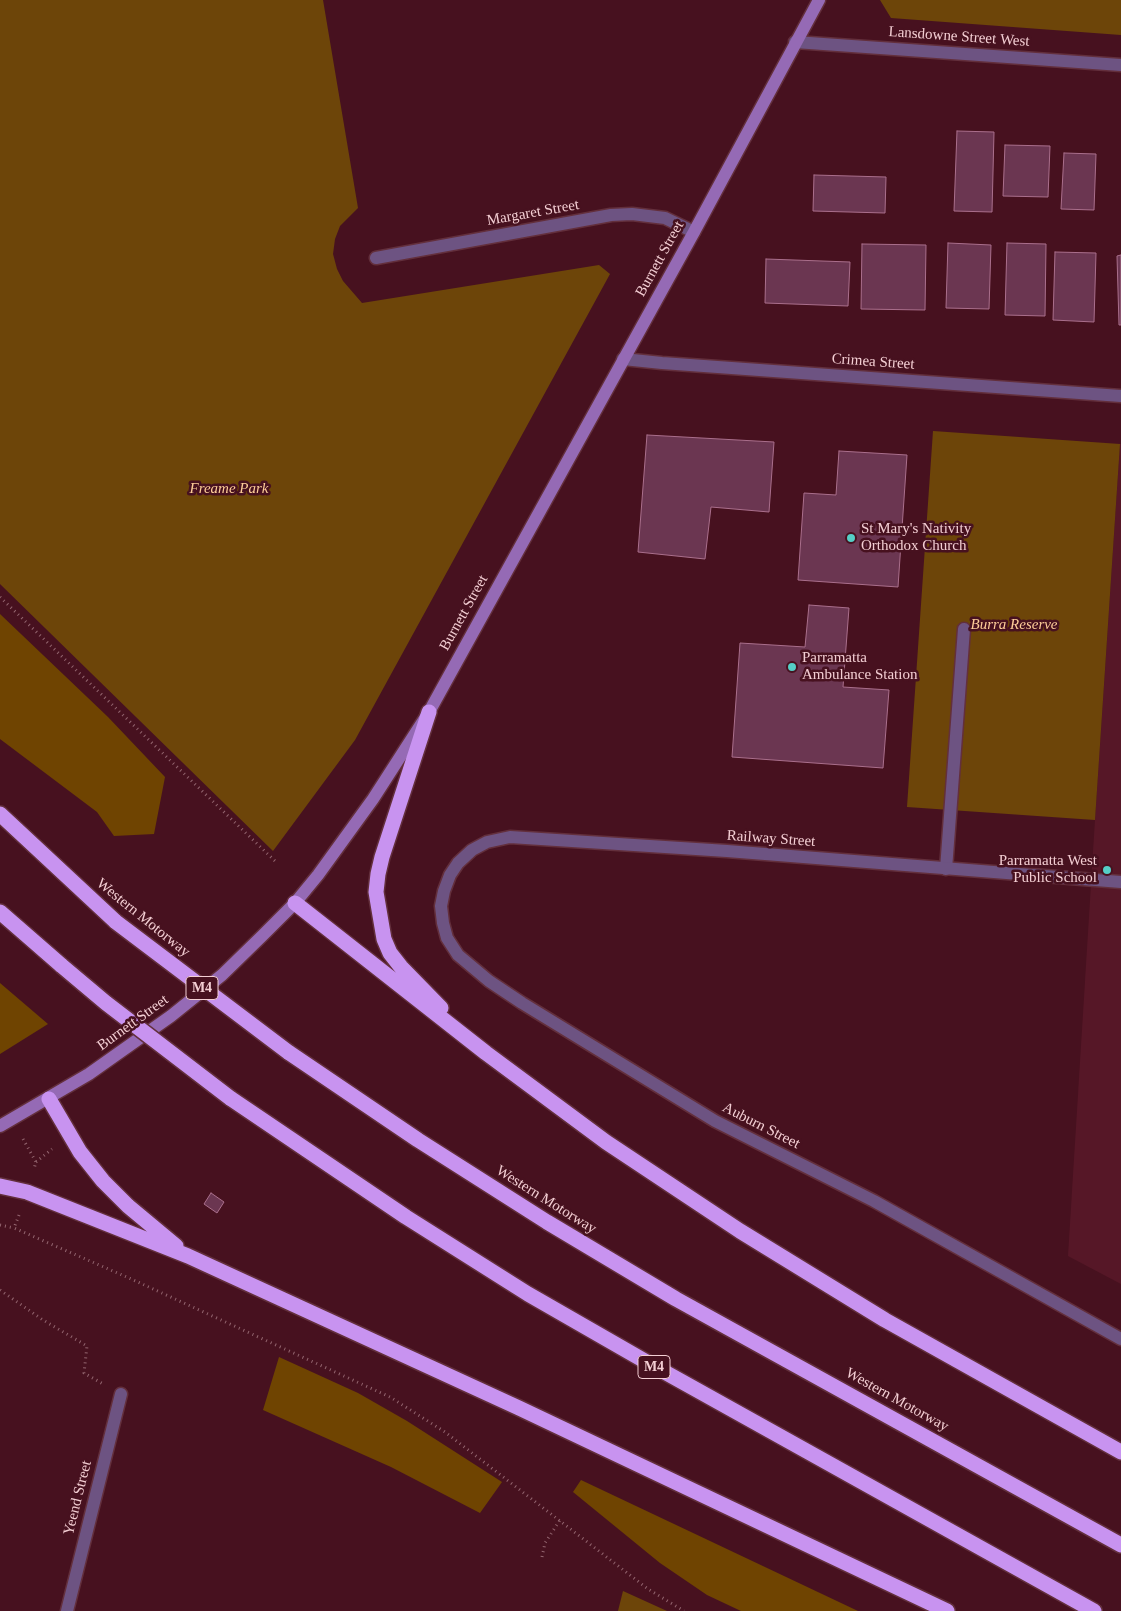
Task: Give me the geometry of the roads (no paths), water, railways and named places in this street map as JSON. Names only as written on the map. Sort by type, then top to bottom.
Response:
[{"type":"highway","points":[[429,712],[382,857],[376,892],[379,914],[384,939],[390,953],[401,967],[486,1053]]},
{"type":"highway","name":"Western Motorway","points":[[0,814],[116,922],[288,1052],[458,1166],[668,1294],[1121,1545]]},
{"type":"highway","points":[[295,903],[486,1053],[606,1142],[740,1231],[885,1320],[1121,1452]]},
{"type":"highway","name":"M4","points":[[0,912],[106,1003],[230,1098],[406,1217],[528,1294],[651,1365],[1094,1611]]},
{"type":"highway","points":[[49,1099],[80,1152],[102,1181],[128,1206],[188,1256]]},
{"type":"highway","points":[[0,1186],[27,1192],[188,1256],[519,1408],[947,1611]]},
{"type":"main road","name":"Burnett Street","points":[[0,1126],[90,1074],[171,1016],[222,975],[295,903],[318,876],[372,799],[429,712],[622,359],[694,232],[819,0]]},
{"type":"street","name":"Lansdowne Street West","points":[[796,42],[1121,66]]},
{"type":"street","name":"Margaret Street","points":[[376,258],[611,215],[632,214],[665,218],[694,232]]},
{"type":"street","name":"Crimea Street","points":[[622,359],[1121,396]]},
{"type":"street","points":[[946,869],[964,629]]},
{"type":"street","name":"Railway Street","points":[[444,891],[450,875],[458,863],[472,850],[487,842],[510,837],[1121,882]]},
{"type":"street","name":"Auburn Street","points":[[444,891],[441,906],[447,938],[458,955],[489,981],[715,1121],[874,1201],[1121,1339]]},
{"type":"street","name":"Yeend Street","points":[[67,1611],[121,1394]]},
{"type":"place","name":"St Mary's Nativity Orthodox Church","points":[[851,538]]},
{"type":"place","name":"Parramatta Ambulance Station","points":[[792,667]]},
{"type":"place","name":"Parramatta West Public School","points":[[1107,870]]},
{"type":"park label","name":"Freame Park","points":[[229,489]]},
{"type":"park label","name":"Burra Reserve","points":[[1014,625]]}]
